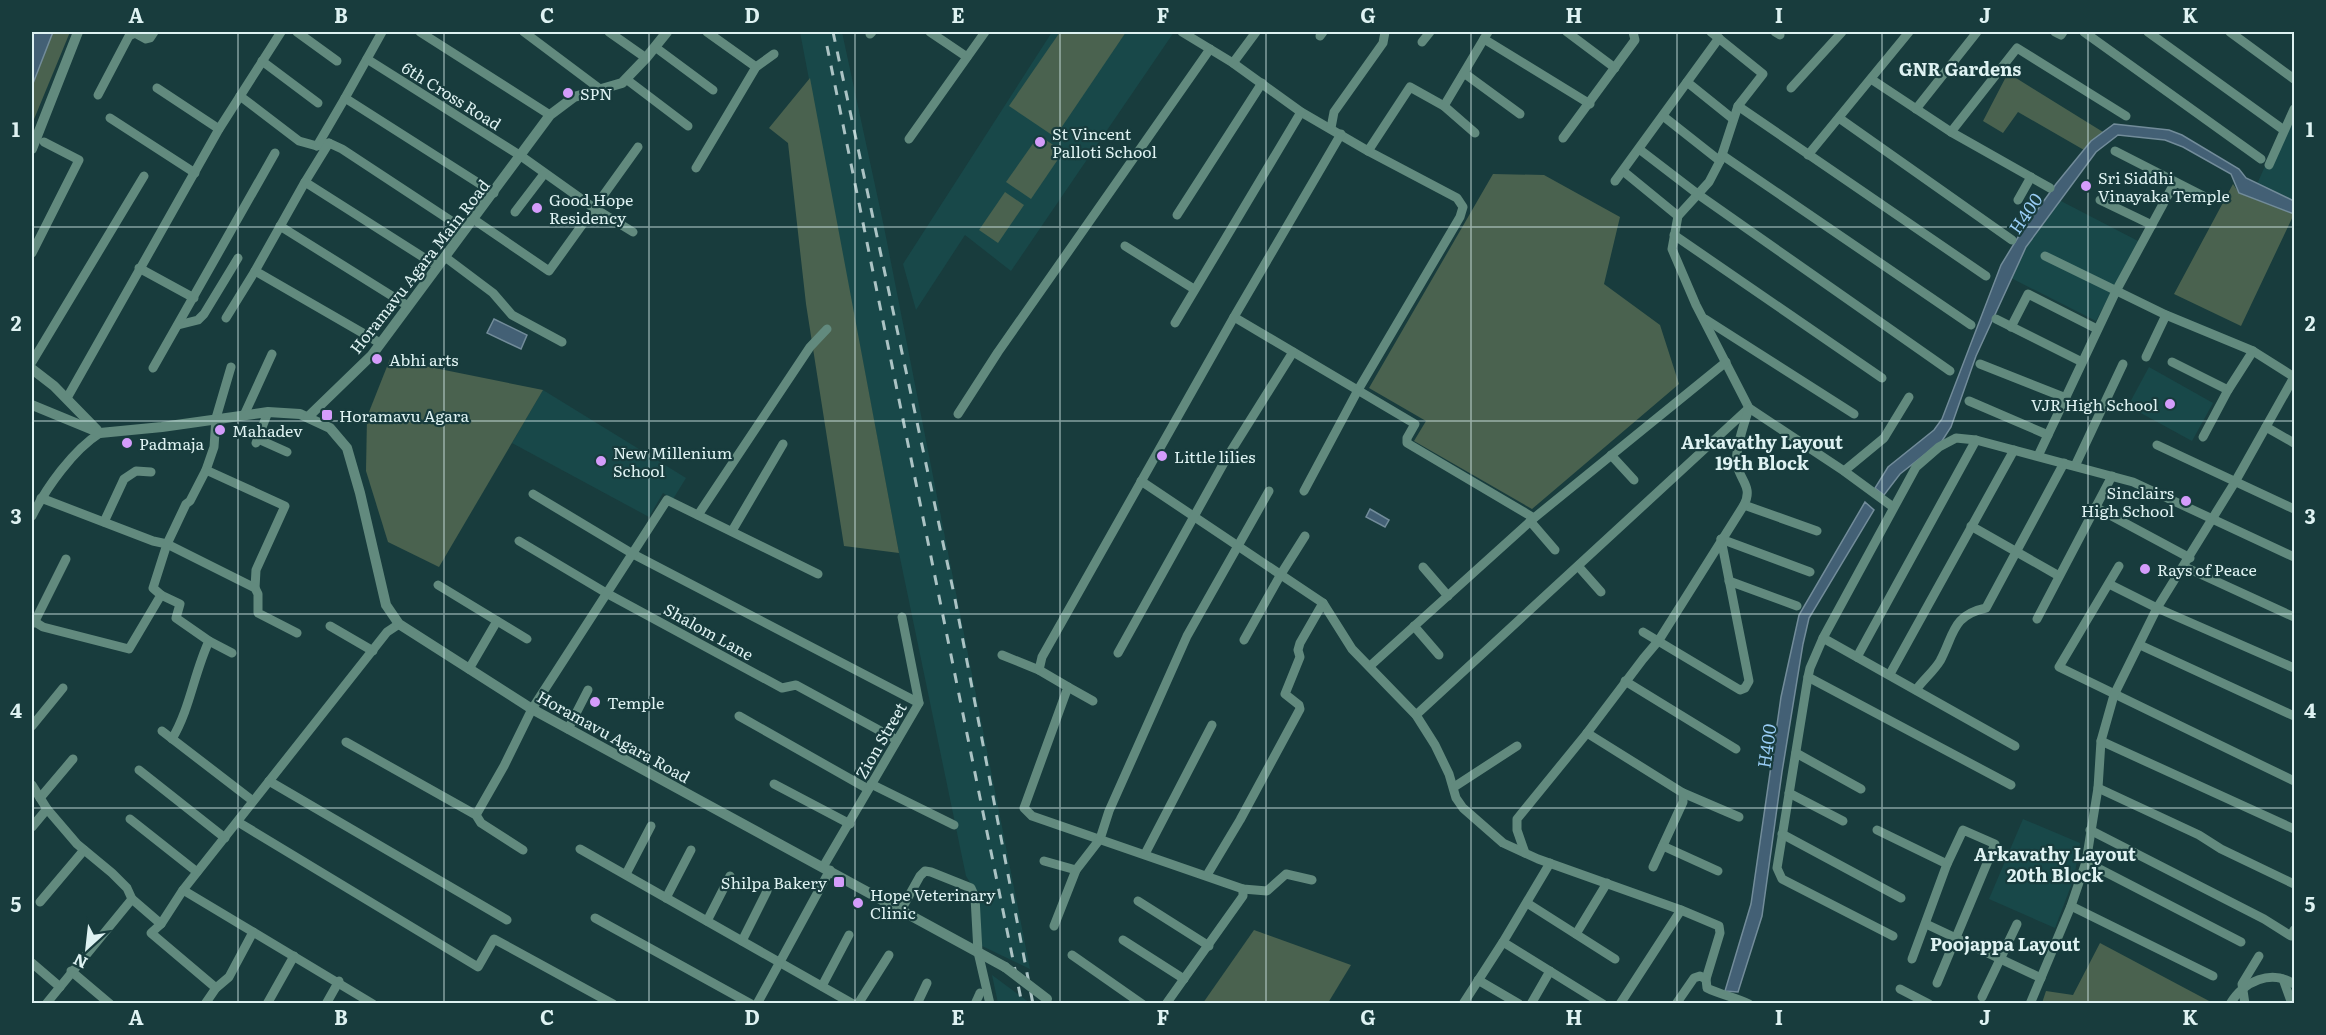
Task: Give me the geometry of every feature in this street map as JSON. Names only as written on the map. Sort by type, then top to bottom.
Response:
[{"type":"street","points":[[32,149],[78,32]]},
{"type":"street","points":[[98,95],[129,36],[135,33],[146,39],[150,38],[154,32]]},
{"type":"street","points":[[297,32],[337,61]]},
{"type":"street","points":[[420,32],[550,115]]},
{"type":"street","points":[[524,32],[600,89]]},
{"type":"street","points":[[609,32],[646,58]]},
{"type":"street","name":"Horamavu Agara Main Road","points":[[308,417],[381,343],[437,266],[494,194],[550,115],[574,98],[622,83],[668,32]]},
{"type":"street","points":[[707,32],[756,67]]},
{"type":"street","points":[[930,32],[967,57]]},
{"type":"street","points":[[909,139],[985,32]]},
{"type":"street","points":[[1182,32],[1233,63],[1301,111],[1368,151],[1457,198],[1463,207],[1460,217],[1358,390],[1304,491]]},
{"type":"street","points":[[1233,63],[1256,32]]},
{"type":"street","points":[[1331,128],[1334,112],[1383,43],[1385,32]]},
{"type":"street","points":[[1422,42],[1430,32]]},
{"type":"street","points":[[1567,32],[1615,68]]},
{"type":"street","points":[[1563,138],[1635,40],[1633,32]]},
{"type":"street","points":[[1711,32],[1763,74],[1738,106],[1721,158],[1709,182],[1678,216],[1672,249],[1696,305],[1749,408],[1889,504]]},
{"type":"street","points":[[1791,88],[1842,32]]},
{"type":"street","points":[[1808,155],[1909,32]]},
{"type":"street","points":[[1916,109],[1977,32]]},
{"type":"street","points":[[2055,32],[2061,35],[2063,32]]},
{"type":"street","points":[[2084,32],[2265,162],[2295,109]]},
{"type":"street","points":[[2148,32],[2281,128]]},
{"type":"street","points":[[2230,32],[2295,79]]},
{"type":"street","points":[[67,398],[139,268],[219,129],[262,61],[276,33]]},
{"type":"street","points":[[316,146],[367,59],[378,33]]},
{"type":"street","points":[[1444,106],[1486,35],[1590,104]]},
{"type":"street","points":[[1615,182],[1719,38]]},
{"type":"street","points":[[655,47],[713,90]]},
{"type":"street","points":[[1951,132],[2017,48],[2126,116]]},
{"type":"street","points":[[958,414],[998,352],[1210,49]]},
{"type":"street","points":[[696,168],[756,67],[774,54]]},
{"type":"street","name":"6th Cross Road","points":[[367,59],[521,156],[544,174],[633,232]]},
{"type":"street","points":[[262,61],[318,103]]},
{"type":"street","points":[[1464,73],[1491,95],[1520,114]]},
{"type":"street","points":[[626,79],[688,126]]},
{"type":"street","points":[[1871,79],[1951,132],[2050,188]]},
{"type":"street","points":[[1687,82],[1733,119]]},
{"type":"street","points":[[1177,215],[1262,83]]},
{"type":"street","points":[[1368,151],[1410,87],[1444,106],[1475,133]]},
{"type":"street","points":[[157,88],[219,129]]},
{"type":"street","points":[[240,96],[299,141],[316,146],[329,143],[342,149],[465,230]]},
{"type":"street","points":[[345,98],[494,194]]},
{"type":"street","points":[[1738,106],[1986,276]]},
{"type":"street","points":[[1175,323],[1301,111]]},
{"type":"street","points":[[1663,116],[1721,158],[1971,325]]},
{"type":"street","points":[[110,118],[195,173]]},
{"type":"street","points":[[1839,118],[2012,240]]},
{"type":"street","points":[[1039,670],[1042,657],[1141,481],[1341,134]]},
{"type":"street","points":[[32,253],[79,160],[44,142]]},
{"type":"street","points":[[226,318],[329,143]]},
{"type":"street","points":[[473,219],[549,271],[638,147]]},
{"type":"street","points":[[1639,148],[1699,195],[1950,371]]},
{"type":"street","points":[[2115,151],[2209,199]]},
{"type":"street","points":[[153,368],[275,153]]},
{"type":"street","points":[[1623,171],[1678,216]]},
{"type":"street","points":[[515,213],[544,174]]},
{"type":"street","points":[[32,362],[144,176]]},
{"type":"street","points":[[2018,200],[2031,177]]},
{"type":"street","points":[[305,182],[437,266]]},
{"type":"street","points":[[2038,456],[2115,291],[2175,182]]},
{"type":"street","points":[[2100,200],[2152,225]]},
{"type":"street","points":[[280,226],[408,306]]},
{"type":"street","points":[[1674,235],[1882,378]]},
{"type":"street","points":[[1125,246],[1194,289]]},
{"type":"street","points":[[445,256],[493,293],[512,315],[562,342]]},
{"type":"street","points":[[2030,1004],[2072,906],[2085,862],[2098,788],[2101,741],[2114,695],[2157,608],[2235,482],[2295,377],[2253,351],[2166,315],[2045,256]]},
{"type":"street","points":[[178,325],[198,320],[204,314],[238,258]]},
{"type":"street","points":[[139,268],[194,298]]},
{"type":"street","points":[[255,271],[381,343]]},
{"type":"street","points":[[2011,327],[2028,294],[2097,329]]},
{"type":"street","points":[[2146,357],[2166,315]]},
{"type":"street","points":[[1234,317],[1415,424],[1407,438],[1407,443],[1532,519],[1555,550]]},
{"type":"street","points":[[1705,319],[1854,414]]},
{"type":"street","points":[[1996,319],[2082,362]]},
{"type":"street","points":[[698,515],[810,347],[827,330]]},
{"type":"street","points":[[2203,437],[2228,390],[2253,351]]},
{"type":"street","points":[[1118,654],[1227,459],[1293,352]]},
{"type":"street","points":[[245,413],[272,354]]},
{"type":"street","points":[[1370,666],[1532,519],[1726,362]]},
{"type":"street","points":[[2172,362],[2228,390]]},
{"type":"street","points":[[1980,364],[2066,398]]},
{"type":"street","points":[[2075,466],[2123,364]]},
{"type":"street","points":[[231,367],[216,418],[214,447],[206,471],[190,501],[186,504],[167,544],[153,588],[161,595],[180,604],[176,618],[209,641],[232,653]]},
{"type":"street","points":[[32,369],[67,398],[100,433]]},
{"type":"street","points":[[1844,471],[1884,438],[1909,397]]},
{"type":"street","points":[[2283,397],[2295,401]]},
{"type":"street","points":[[1970,401],[2048,435]]},
{"type":"street","points":[[32,405],[100,433]]},
{"type":"street","points":[[1525,853],[1516,830],[1517,819],[1659,640],[1744,505],[1748,490],[1736,462],[1749,408]]},
{"type":"street","points":[[1416,715],[1749,408]]},
{"type":"street","points":[[268,412],[257,441],[287,452]]},
{"type":"street","points":[[32,516],[41,498],[85,442],[100,433],[162,427],[245,413],[300,414],[308,417]]},
{"type":"street","name":"Horamavu Agara Road","points":[[308,417],[330,428],[347,448],[386,605],[399,624],[532,709],[1005,967],[1049,1001]]},
{"type":"street","points":[[2266,427],[2295,443]]},
{"type":"street","points":[[1893,936],[1782,879],[1777,868],[1810,668],[1889,504],[1916,467],[1939,447],[1956,438],[2014,450],[2142,486],[2295,557]]},
{"type":"street","points":[[1857,657],[1976,441]]},
{"type":"street","points":[[732,531],[783,444]]},
{"type":"street","points":[[2157,445],[2295,509]]},
{"type":"street","points":[[1890,674],[2014,450]]},
{"type":"street","points":[[1611,455],[1634,480]]},
{"type":"street","points":[[1916,690],[1938,664],[1958,622],[1970,611],[1986,608],[2064,463]]},
{"type":"street","points":[[104,522],[124,479],[136,471],[151,472]]},
{"type":"street","points":[[206,471],[285,506],[256,570],[255,588],[258,594],[258,613],[297,633]]},
{"type":"street","points":[[2037,619],[2112,476]]},
{"type":"street","points":[[1141,481],[1323,603],[1352,649],[1416,715],[1436,745],[1456,798],[1463,808],[1503,843],[1550,863],[1681,910],[1719,927],[1706,979],[1707,988],[1722,998],[1737,998],[1749,1004]]},
{"type":"street","points":[[1054,926],[1076,870],[1100,839],[1109,811],[1187,636],[1269,492]]},
{"type":"street","points":[[533,494],[633,554],[919,703]]},
{"type":"street","points":[[41,498],[153,541],[167,544],[255,588]]},
{"type":"street","points":[[476,814],[504,766],[532,709],[667,500],[818,574]]},
{"type":"street","points":[[1744,505],[1817,531]]},
{"type":"street","points":[[2095,507],[2187,562],[2295,617]]},
{"type":"street","points":[[1971,526],[2059,576]]},
{"type":"street","points":[[1244,640],[1305,536]]},
{"type":"street","points":[[1721,539],[1810,572]]},
{"type":"street","points":[[1643,632],[1740,690],[1745,688],[1749,681],[1721,539]]},
{"type":"street","name":"Shalom Lane","points":[[519,541],[608,594],[782,688],[796,685],[897,740]]},
{"type":"street","points":[[66,559],[33,622],[43,627],[129,649],[161,595]]},
{"type":"street","points":[[1578,566],[1601,592]]},
{"type":"street","points":[[2119,566],[2059,667],[2295,781]]},
{"type":"street","points":[[1423,567],[1448,596]]},
{"type":"street","points":[[1729,581],[1797,606]]},
{"type":"street","points":[[2109,584],[2157,608],[2295,668]]},
{"type":"street","points":[[438,585],[527,639]]},
{"type":"street","points":[[1207,875],[1240,820],[1300,709],[1299,705],[1285,694],[1300,657],[1298,650],[1300,643],[1323,603]]},
{"type":"street","name":"Zion Street","points":[[757,1004],[826,868],[919,703],[902,617]]},
{"type":"street","points":[[469,669],[497,621]]},
{"type":"street","points":[[216,988],[151,933],[161,924],[183,890],[387,632],[399,624]]},
{"type":"street","points":[[330,626],[373,651]]},
{"type":"street","points":[[1414,626],[1439,655]]},
{"type":"street","points":[[1823,638],[2015,746]]},
{"type":"street","points":[[172,739],[183,720],[209,641]]},
{"type":"street","points":[[2140,645],[2295,716]]},
{"type":"street","points":[[1002,655],[1039,670],[1093,701]]},
{"type":"street","points":[[1808,677],[2011,785]]},
{"type":"street","points":[[1625,681],[1736,749]]},
{"type":"street","points":[[1068,687],[1024,808],[1032,816],[1243,889],[1267,891],[1286,874],[1312,880]]},
{"type":"street","points":[[32,726],[63,688]]},
{"type":"street","points":[[568,729],[588,690]]},
{"type":"street","points":[[740,716],[870,787],[954,825]]},
{"type":"street","points":[[1145,854],[1212,725]]},
{"type":"street","points":[[162,731],[253,801]]},
{"type":"street","points":[[1587,733],[1683,793],[1739,817]]},
{"type":"street","points":[[2101,741],[2295,829]]},
{"type":"street","points":[[346,742],[476,814],[481,823],[523,850]]},
{"type":"street","points":[[1454,788],[1517,746]]},
{"type":"street","points":[[1796,753],[1861,789]]},
{"type":"street","points":[[40,798],[73,759]]},
{"type":"street","points":[[139,770],[225,838]]},
{"type":"street","points":[[269,781],[507,920]]},
{"type":"street","points":[[774,784],[850,824]]},
{"type":"street","points":[[32,785],[47,809],[84,850],[112,873],[127,888],[132,899],[161,924]]},
{"type":"street","points":[[2098,788],[2199,835],[2221,849],[2295,884]]},
{"type":"street","points":[[1653,867],[1683,802],[1683,793]]},
{"type":"street","points":[[1789,793],[1843,821]]},
{"type":"street","points":[[32,826],[47,809]]},
{"type":"street","points":[[130,819],[197,872]]},
{"type":"street","points":[[238,822],[478,967],[494,939],[613,1004]]},
{"type":"street","points":[[626,874],[651,826]]},
{"type":"street","points":[[1877,830],[1947,864]]},
{"type":"street","points":[[1912,959],[1947,864],[1963,830],[1995,844],[1937,983]]},
{"type":"street","points":[[2090,830],[2264,919],[2291,936],[2295,930]]},
{"type":"street","points":[[1782,834],[1901,898]]},
{"type":"street","points":[[1663,846],[1718,871]]},
{"type":"street","points":[[580,849],[853,1004]]},
{"type":"street","points":[[40,902],[84,850]]},
{"type":"street","points":[[666,897],[691,850]]},
{"type":"street","points":[[1044,861],[1076,870]]},
{"type":"street","points":[[2085,862],[2241,942]]},
{"type":"street","points":[[1463,1004],[1550,863]]},
{"type":"street","points":[[901,910],[924,871],[963,883],[971,888],[975,897],[978,952],[990,1004]]},
{"type":"street","points":[[707,921],[730,876]]},
{"type":"street","points":[[1576,934],[1607,883]]},
{"type":"street","points":[[1166,1004],[1243,896],[1243,889]]},
{"type":"street","points":[[183,890],[339,981],[373,1004]]},
{"type":"street","points":[[742,941],[767,891]]},
{"type":"street","points":[[46,1004],[132,899]]},
{"type":"street","points":[[1138,902],[1209,946]]},
{"type":"street","points":[[1527,903],[1615,959]]},
{"type":"street","points":[[2072,906],[2213,976]]},
{"type":"street","points":[[1620,1004],[1681,910]]},
{"type":"street","points":[[595,918],[751,1004]]},
{"type":"street","points":[[1926,924],[2041,978]]},
{"type":"street","points":[[1982,997],[2017,924]]},
{"type":"street","points":[[205,1004],[216,988],[229,977],[253,932]]},
{"type":"street","points":[[822,986],[849,935]]},
{"type":"street","points":[[1123,940],[1184,979]]},
{"type":"street","points":[[1503,942],[1603,1004]]},
{"type":"street","points":[[858,1004],[889,955]]},
{"type":"street","points":[[1072,955],[1142,1004]]},
{"type":"street","points":[[267,1004],[294,956]]},
{"type":"street","points":[[2245,1004],[2242,984],[2259,956]]},
{"type":"street","points":[[32,963],[60,987]]},
{"type":"street","points":[[71,971],[110,1004]]},
{"type":"street","points":[[1531,1004],[1550,971]]},
{"type":"street","points":[[1676,1004],[1694,978],[1700,976],[1706,979]]},
{"type":"street","points":[[2230,1004],[2247,984],[2273,976],[2295,984]]},
{"type":"street","points":[[2283,979],[2292,1004]]},
{"type":"street","points":[[1478,980],[1519,1004]]},
{"type":"street","points":[[326,1004],[339,981]]},
{"type":"street","points":[[916,1004],[927,983]]},
{"type":"street","points":[[1900,989],[1929,1004]]},
{"type":"street","points":[[975,1004],[980,993]]},
{"type":"shaded area","points":[[32,32],[53,32],[32,86]]},
{"type":"shaded area","points":[[800,32],[842,32],[884,227],[1030,969],[982,946],[979,897],[966,876],[899,553]]},
{"type":"shaded area","name":"St Vincent Palloti School","points":[[1052,32],[1174,32],[1011,271],[965,235],[916,310],[903,264]]},
{"type":"shaded area","points":[[2294,102],[2294,201],[2292,202],[2257,184]]},
{"type":"shaded area","points":[[2114,124],[2169,130],[2182,135],[2239,169],[2246,178],[2294,201],[2294,214],[2239,193],[2231,174],[2183,147],[2165,140],[2118,135],[2096,152],[2026,247],[1976,356],[1951,427],[1942,441],[1900,474],[1884,495],[1875,488],[1888,467],[1934,430],[1942,419],[2001,265],[2020,234],[2091,141]]},
{"type":"shaded area","points":[[2059,200],[2138,241],[2096,321],[2011,278],[2026,247]]},
{"type":"shaded area","points":[[494,319],[527,335],[521,349],[487,333]]},
{"type":"shaded area","name":"VJR High School","points":[[2149,367],[2213,403],[2192,441],[2128,406]]},
{"type":"shaded area","name":"New Millenium School","points":[[543,390],[686,478],[673,499],[663,493],[649,517],[512,443]]},
{"type":"shaded area","points":[[1865,502],[1874,510],[1809,618],[1782,772],[1762,916],[1738,992],[1725,991],[1751,904],[1781,697],[1799,615]]},
{"type":"shaded area","points":[[1370,509],[1389,520],[1385,527],[1366,517]]},
{"type":"shaded area","points":[[2023,819],[2080,843],[2074,878],[2055,928],[1989,899]]},
{"type":"shaded area","points":[[992,975],[1030,1003],[998,1003]]},
{"type":"green space","points":[[32,32],[70,32],[32,124]]},
{"type":"green space","points":[[1060,32],[1126,32],[1055,137],[1009,106]]},
{"type":"green space","points":[[2008,73],[2103,132],[2084,150],[2018,112],[2003,133],[1983,121]]},
{"type":"green space","points":[[810,78],[899,553],[844,546],[806,304],[788,143],[769,128]]},
{"type":"green space","points":[[1039,135],[1063,152],[1031,199],[1006,182]]},
{"type":"green space","points":[[1493,174],[1544,175],[1620,217],[1604,284],[1660,325],[1679,384],[1532,509],[1414,441],[1426,421],[1369,388]]},
{"type":"green space","points":[[2233,184],[2239,193],[2294,214],[2241,326],[2174,294]]},
{"type":"green space","points":[[1005,192],[1024,205],[998,243],[979,230]]},
{"type":"green space","points":[[390,359],[543,390],[439,567],[388,542],[366,471],[367,417]]},
{"type":"green space","points":[[1254,930],[1351,965],[1328,1003],[1203,1003]]},
{"type":"green space","points":[[2100,943],[2211,1002],[2042,1003],[2046,991],[2073,995]]},
{"type":"railway","points":[[833,32],[954,594],[1033,1004]]},
{"type":"railway","points":[[827,46],[1022,1004]]},
{"type":"place","name":"SPN","points":[[568,93]]},
{"type":"place","name":"St Vincent Palloti School","points":[[1040,142]]},
{"type":"place","name":"Sri Siddhi Vinayaka Temple","points":[[2086,186]]},
{"type":"place","name":"Good Hope Residency","points":[[537,208]]},
{"type":"place","name":"Abhi arts","points":[[377,359]]},
{"type":"place","name":"VJR High School","points":[[2170,404]]},
{"type":"place","name":"Horamavu Agara","points":[[327,415]]},
{"type":"place","name":"Mahadev","points":[[220,430]]},
{"type":"place","name":"Padmaja","points":[[127,443]]},
{"type":"place","name":"Little lilies","points":[[1162,456]]},
{"type":"place","name":"New Millenium School","points":[[601,461]]},
{"type":"place","name":"Sinclairs High School","points":[[2186,501]]},
{"type":"place","name":"Rays of Peace","points":[[2145,569]]},
{"type":"place","name":"Temple","points":[[595,702]]},
{"type":"place","name":"Shilpa Bakery","points":[[839,882]]},
{"type":"place","name":"Hope Veterinary Clinic","points":[[858,903]]},
{"type":"district","name":"GNR Gardens","points":[[1960,68]]},
{"type":"district","name":"Arkavathy Layout 19th Block","points":[[1762,451]]},
{"type":"district","name":"Arkavathy Layout 20th Block","points":[[2055,863]]},
{"type":"district","name":"Poojappa Layout","points":[[2005,943]]},
{"type":"water label","name":"H400","points":[[2025,213]]},
{"type":"water label","name":"H400","points":[[1766,746]]}]
